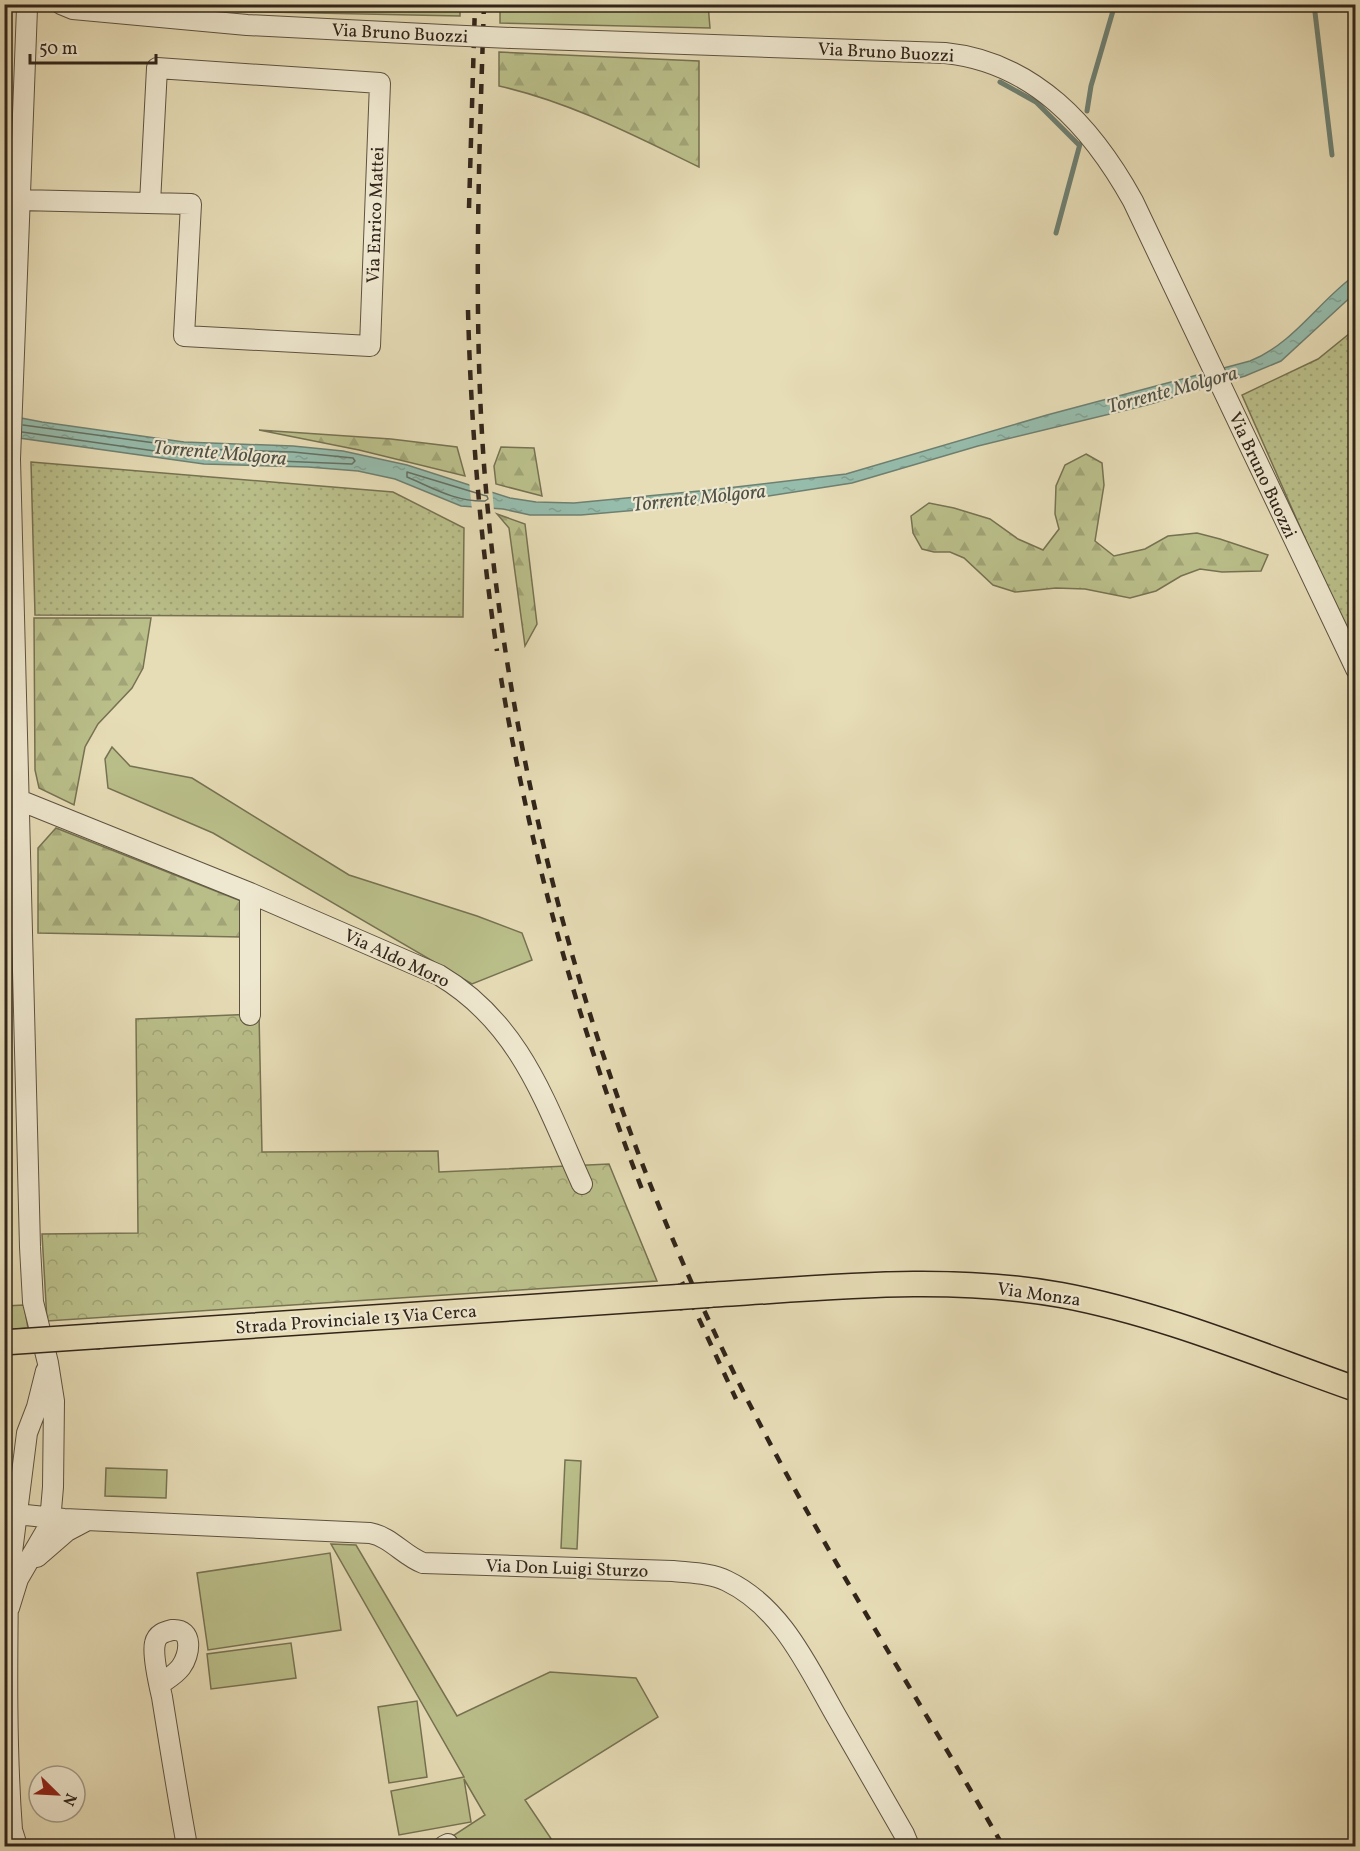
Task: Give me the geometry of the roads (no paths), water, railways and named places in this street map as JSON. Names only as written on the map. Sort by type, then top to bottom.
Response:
[{"type":"main road","name":"Via Monza","points":[[708,1295],[937,1283],[1059,1295],[1154,1318],[1356,1389]]},
{"type":"main road","name":"Strada Provinciale 13 Via Cerca","points":[[7,1343],[708,1295]]},
{"type":"street","name":"Via Bruno Buozzi","points":[[61,4],[73,9],[153,11],[247,25],[512,38],[945,54],[969,56],[1005,68],[1027,81],[1066,111],[1109,162],[1133,201],[1356,669]]},
{"type":"street","points":[[9,1608],[24,1567],[42,1541],[50,1518],[54,1486],[55,1416],[48,1363],[33,1302],[19,800],[12,774],[10,459],[28,6]]},
{"type":"street","name":"Via Enrico Mattei","points":[[20,200],[192,204],[184,336],[370,346],[380,83],[157,68],[150,203]]},
{"type":"street","name":"Via Aldo Moro","points":[[19,800],[250,893],[454,983],[483,1007],[510,1038],[520,1054],[582,1184]]},
{"type":"street","points":[[250,893],[250,1015]]},
{"type":"street","points":[[12,1841],[6,1723],[8,1584],[27,1433],[37,1407],[48,1363]]},
{"type":"street","name":"Via Don Luigi Sturzo","points":[[16,1515],[370,1533],[382,1537],[423,1563],[673,1571],[712,1575],[726,1580],[757,1600],[780,1623],[800,1653],[909,1846]]},
{"type":"street","points":[[24,1567],[67,1531],[88,1520]]},
{"type":"street","points":[[160,1684],[187,1846]]},
{"type":"water","name":"Torrente Molgora","points":[[1355,275],[1355,293],[1281,361],[1245,376],[1147,405],[978,446],[852,483],[729,502],[581,515],[530,515],[503,509],[461,506],[395,479],[358,471],[204,464],[5,436],[5,415],[184,442],[293,446],[343,451],[407,465],[510,498],[536,502],[574,503],[846,474],[1047,415],[1250,361],[1293,333]]},
{"type":"waterway","points":[[1087,111],[1091,86],[1115,4]]},
{"type":"waterway","points":[[1314,4],[1332,155]]},
{"type":"waterway","points":[[1000,82],[1036,102],[1079,145]]},
{"type":"waterway","points":[[1056,233],[1080,144]]},
{"type":"railway","points":[[469,208],[475,4]]},
{"type":"railway","points":[[484,4],[478,293],[484,465],[495,578],[512,691],[534,803],[561,914],[593,1024],[630,1132],[672,1238],[719,1342],[751,1407],[820,1534],[1003,1846]]},
{"type":"railway","points":[[468,310],[477,481],[497,651]]},
{"type":"railway","points":[[501,678],[513,745],[542,876],[578,1006],[645,1197]]},
{"type":"railway","points":[[682,1282],[736,1399]]}]
